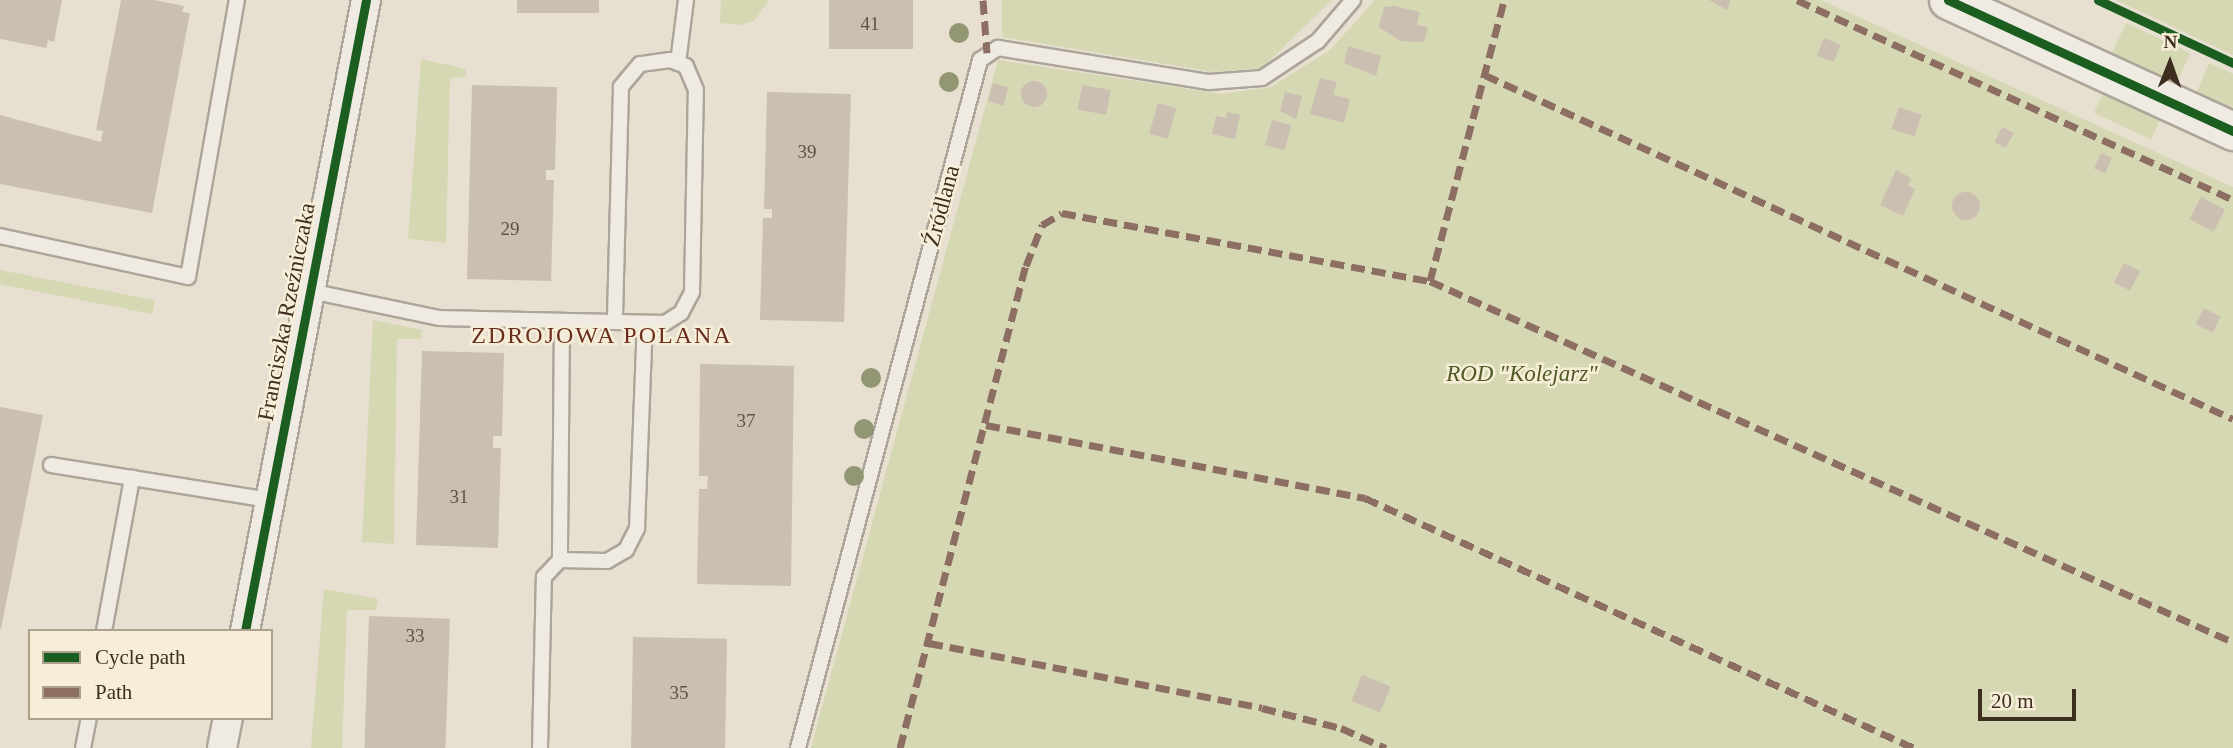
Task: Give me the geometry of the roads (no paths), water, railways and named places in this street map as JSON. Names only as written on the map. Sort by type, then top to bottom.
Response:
[{"type":"street","name":"Franciszka Rzeźniczaka","points":[[245,629],[366,0]]},
{"type":"street","points":[[1948,0],[2233,131]]},
{"type":"street","points":[[222,748],[228,720]]},
{"type":"lane","points":[[0,236],[188,277],[237,0]]},
{"type":"lane","points":[[678,63],[686,0]]},
{"type":"lane","name":"Źródlana","points":[[798,748],[980,60],[998,48],[1209,82],[1262,78],[1318,41],[1353,0]]},
{"type":"lane","points":[[310,291],[439,318],[646,323],[665,323],[681,313],[692,292],[696,90],[694,75],[678,63],[640,64],[621,87],[615,322]]},
{"type":"lane","points":[[540,748],[544,577],[560,560],[562,321]]},
{"type":"lane","points":[[560,560],[607,561],[626,550],[636,528],[646,323]]},
{"type":"lane","points":[[51,465],[270,500]]},
{"type":"lane","points":[[104,629],[132,478]]},
{"type":"lane","points":[[83,748],[89,720]]},
{"type":"district","name":"ZDROJOWA POLANA","points":[[602,336]]},
{"type":"park label","name":"ROD \"Kolejarz\"","points":[[1522,374]]}]
